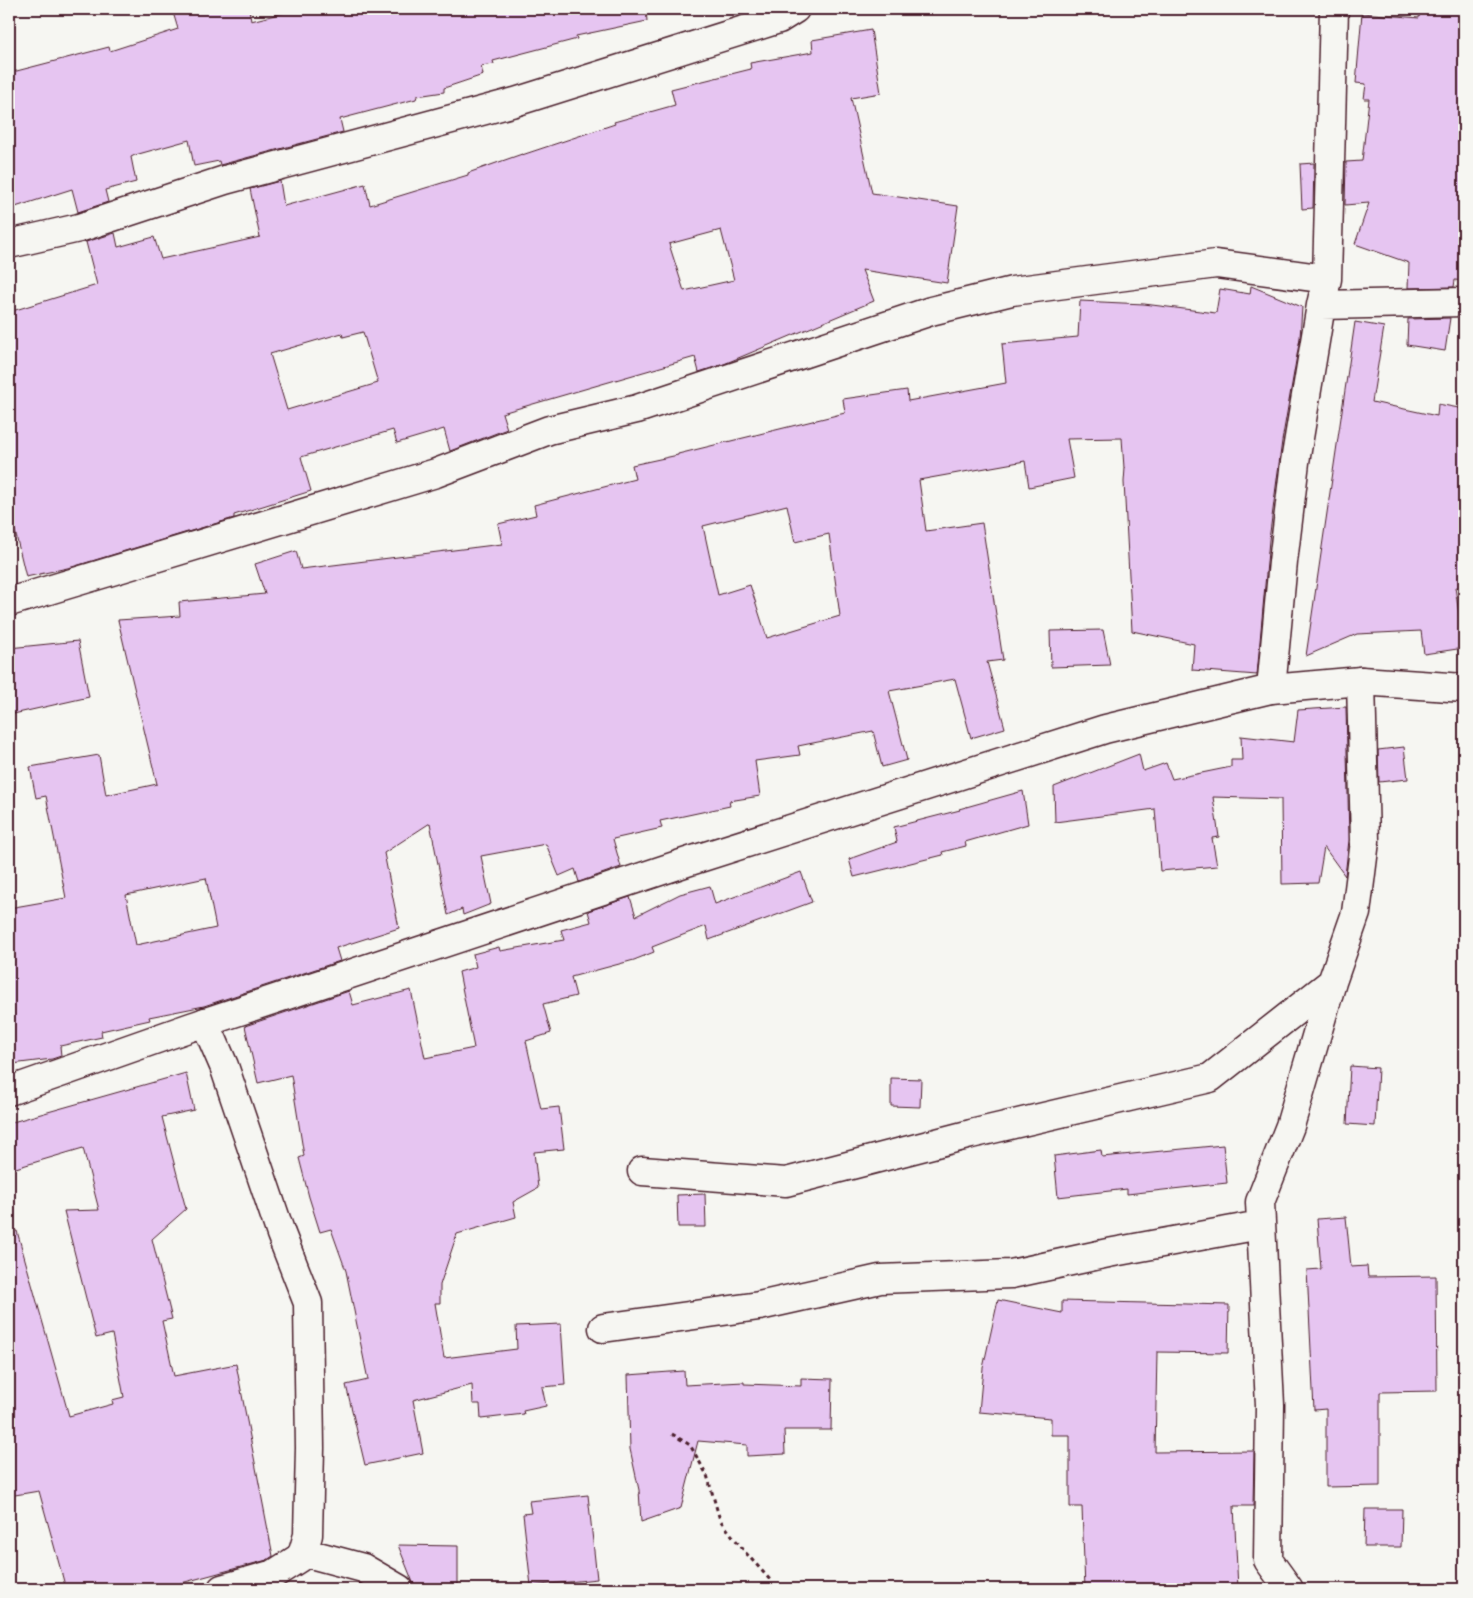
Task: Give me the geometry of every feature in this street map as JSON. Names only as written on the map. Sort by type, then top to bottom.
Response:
[{"type":"street","points":[[9,244],[79,228],[225,180],[515,102],[779,19],[795,9]]},
{"type":"street","points":[[1271,689],[1294,471],[1321,305],[1327,279],[1334,9]]},
{"type":"street","points":[[9,602],[436,473],[549,430],[637,409],[931,310],[1012,291],[1216,264],[1327,279]]},
{"type":"street","points":[[1321,305],[1464,302]]},
{"type":"street","points":[[1267,1589],[1272,1454],[1260,1214],[1290,1126],[1332,982],[1356,913],[1365,841],[1361,681]]},
{"type":"street","points":[[9,1091],[205,1022],[703,857],[1105,729],[1271,689],[1361,681],[1464,688]]},
{"type":"street","points":[[642,1171],[786,1182],[971,1134],[1210,1078],[1332,982]]},
{"type":"street","points":[[205,1022],[224,1066],[308,1304],[308,1534],[303,1552],[299,1558],[274,1574],[222,1589]]},
{"type":"street","points":[[603,1328],[758,1306],[880,1279],[1010,1274],[1108,1253],[1260,1214]]},
{"type":"street","points":[[303,1552],[363,1568],[399,1589]]},
{"type":"street","points":[[1268,1560],[1289,1589]]},
{"type":"path","points":[[672,1434],[690,1445],[707,1475],[720,1520],[746,1554],[771,1581]]},
{"type":"building","points":[[172,9],[249,9],[251,21],[299,9],[646,9],[647,21],[576,36],[577,39],[493,61],[494,64],[481,66],[483,75],[444,88],[444,92],[417,96],[416,99],[340,119],[343,132],[220,165],[219,161],[194,166],[189,140],[135,155],[131,157],[136,182],[105,190],[108,202],[78,212],[72,189],[9,209],[9,73],[109,47],[110,51],[178,29]]},
{"type":"building","points":[[1420,9],[1464,9],[1464,281],[1455,280],[1454,287],[1408,288],[1409,263],[1355,244],[1369,203],[1345,205],[1346,162],[1362,161],[1369,99],[1364,99],[1366,84],[1356,83],[1362,13],[1419,18]]},
{"type":"building","points":[[871,30],[881,93],[851,98],[872,193],[958,206],[947,283],[862,270],[874,301],[724,364],[699,372],[695,357],[502,413],[507,429],[450,451],[444,429],[397,443],[393,430],[301,457],[311,491],[234,515],[234,518],[72,567],[26,577],[9,506],[9,312],[97,285],[86,242],[115,233],[118,247],[154,237],[161,259],[260,237],[250,189],[280,181],[284,206],[365,184],[370,205],[468,175],[468,173],[522,154],[615,124],[614,122],[675,105],[671,89],[751,69],[750,63],[813,52],[812,40]],"holes":[[[721,230],[734,280],[684,291],[669,244]],[[363,332],[378,383],[287,410],[270,354],[342,333],[343,337]]]},
{"type":"building","points":[[1314,163],[1313,208],[1302,209],[1300,164]]},
{"type":"building","points":[[1251,286],[1302,307],[1300,338],[1282,441],[1269,540],[1257,675],[1192,670],[1194,644],[1132,631],[1122,438],[1067,439],[1074,478],[1029,487],[1025,461],[919,480],[926,531],[982,523],[1003,660],[987,662],[1005,728],[971,738],[955,679],[889,691],[907,760],[882,767],[873,731],[798,746],[800,755],[755,761],[760,796],[729,801],[730,806],[660,821],[662,828],[613,839],[621,867],[579,882],[575,869],[559,876],[546,844],[481,856],[491,904],[463,915],[462,909],[448,915],[430,823],[384,853],[399,928],[336,948],[340,961],[204,1006],[149,1017],[150,1020],[101,1031],[102,1037],[60,1046],[61,1056],[52,1059],[12,1064],[9,1037],[9,908],[66,898],[46,796],[36,798],[30,767],[99,755],[106,795],[157,784],[118,620],[180,616],[179,602],[265,594],[255,564],[296,551],[301,569],[502,544],[498,524],[536,515],[534,505],[635,479],[632,465],[845,413],[843,399],[907,390],[908,401],[1006,383],[1002,344],[1078,337],[1080,301],[1144,304],[1216,313],[1220,289],[1250,294]],"holes":[[[787,505],[795,542],[829,534],[840,616],[767,638],[750,585],[718,595],[703,526]],[[206,878],[216,928],[136,945],[126,895]]]},
{"type":"building","points":[[1450,318],[1445,351],[1407,345],[1408,319]]},
{"type":"building","points":[[1355,322],[1384,327],[1372,402],[1437,416],[1438,404],[1464,409],[1462,483],[1464,484],[1464,588],[1455,587],[1464,648],[1424,654],[1421,631],[1357,634],[1306,656]]},
{"type":"building","points":[[1103,630],[1110,665],[1051,667],[1050,631]]},
{"type":"building","points":[[78,641],[89,697],[9,715],[9,648]]},
{"type":"building","points":[[1346,707],[1349,840],[1345,876],[1324,847],[1318,883],[1282,884],[1281,799],[1213,797],[1219,837],[1212,838],[1217,866],[1160,871],[1155,809],[1055,822],[1054,787],[1139,754],[1143,771],[1166,763],[1172,779],[1231,767],[1231,760],[1242,760],[1241,736],[1294,742],[1298,710]]},
{"type":"building","points":[[1404,747],[1408,779],[1379,782],[1378,750]]},
{"type":"building","points":[[1023,791],[1028,824],[965,842],[966,846],[942,852],[943,855],[854,877],[849,859],[897,842],[894,827]]},
{"type":"building","points":[[801,872],[812,902],[709,940],[706,926],[652,947],[654,952],[634,960],[571,977],[576,996],[543,1004],[551,1033],[526,1041],[541,1109],[559,1107],[564,1149],[534,1152],[538,1188],[513,1202],[516,1217],[457,1234],[440,1285],[440,1303],[435,1303],[444,1358],[517,1349],[516,1326],[561,1324],[565,1385],[542,1387],[546,1406],[523,1411],[524,1414],[481,1419],[480,1404],[473,1404],[472,1385],[413,1400],[423,1453],[365,1465],[346,1385],[368,1380],[346,1271],[331,1229],[320,1232],[309,1197],[299,1158],[304,1156],[291,1075],[258,1083],[245,1026],[349,991],[353,1005],[411,990],[425,1058],[474,1048],[459,972],[476,967],[473,954],[499,947],[500,951],[564,940],[561,930],[591,922],[588,911],[630,897],[636,916],[680,894],[710,886],[715,904]]},
{"type":"building","points":[[1350,1066],[1378,1068],[1375,1126],[1347,1124]]},
{"type":"building","points":[[186,1073],[194,1110],[162,1117],[186,1209],[152,1239],[172,1319],[162,1321],[174,1376],[236,1364],[273,1556],[267,1560],[159,1589],[66,1589],[39,1491],[9,1496],[9,1232],[17,1231],[69,1416],[113,1404],[112,1400],[124,1397],[112,1334],[96,1338],[64,1211],[99,1210],[83,1148],[9,1170],[9,1123]]},
{"type":"building","points":[[891,1078],[921,1079],[920,1107],[891,1106]]},
{"type":"building","points":[[1223,1145],[1227,1183],[1127,1194],[1127,1189],[1058,1197],[1054,1156],[1101,1150],[1102,1157]]},
{"type":"building","points":[[705,1194],[706,1227],[678,1227],[677,1195]]},
{"type":"building","points":[[1346,1217],[1351,1267],[1367,1266],[1368,1277],[1436,1276],[1437,1391],[1380,1392],[1380,1486],[1326,1487],[1326,1409],[1314,1410],[1307,1270],[1321,1269],[1317,1219]]},
{"type":"building","points":[[998,1300],[1062,1313],[1062,1301],[1229,1305],[1228,1353],[1157,1352],[1155,1452],[1254,1451],[1253,1506],[1234,1506],[1238,1589],[1085,1589],[1082,1507],[1070,1507],[1070,1435],[1051,1435],[1051,1418],[979,1412],[983,1368]]},
{"type":"building","points":[[684,1371],[685,1385],[744,1382],[744,1384],[801,1386],[801,1378],[832,1379],[831,1430],[784,1430],[785,1454],[747,1456],[747,1445],[698,1441],[681,1508],[641,1522],[639,1490],[630,1449],[628,1375]]},
{"type":"building","points":[[588,1495],[597,1579],[531,1586],[523,1514],[531,1513],[529,1501]]},
{"type":"building","points":[[1365,1509],[1402,1509],[1401,1547],[1364,1547]]},
{"type":"building","points":[[398,1545],[458,1546],[458,1585],[414,1585]]}]
